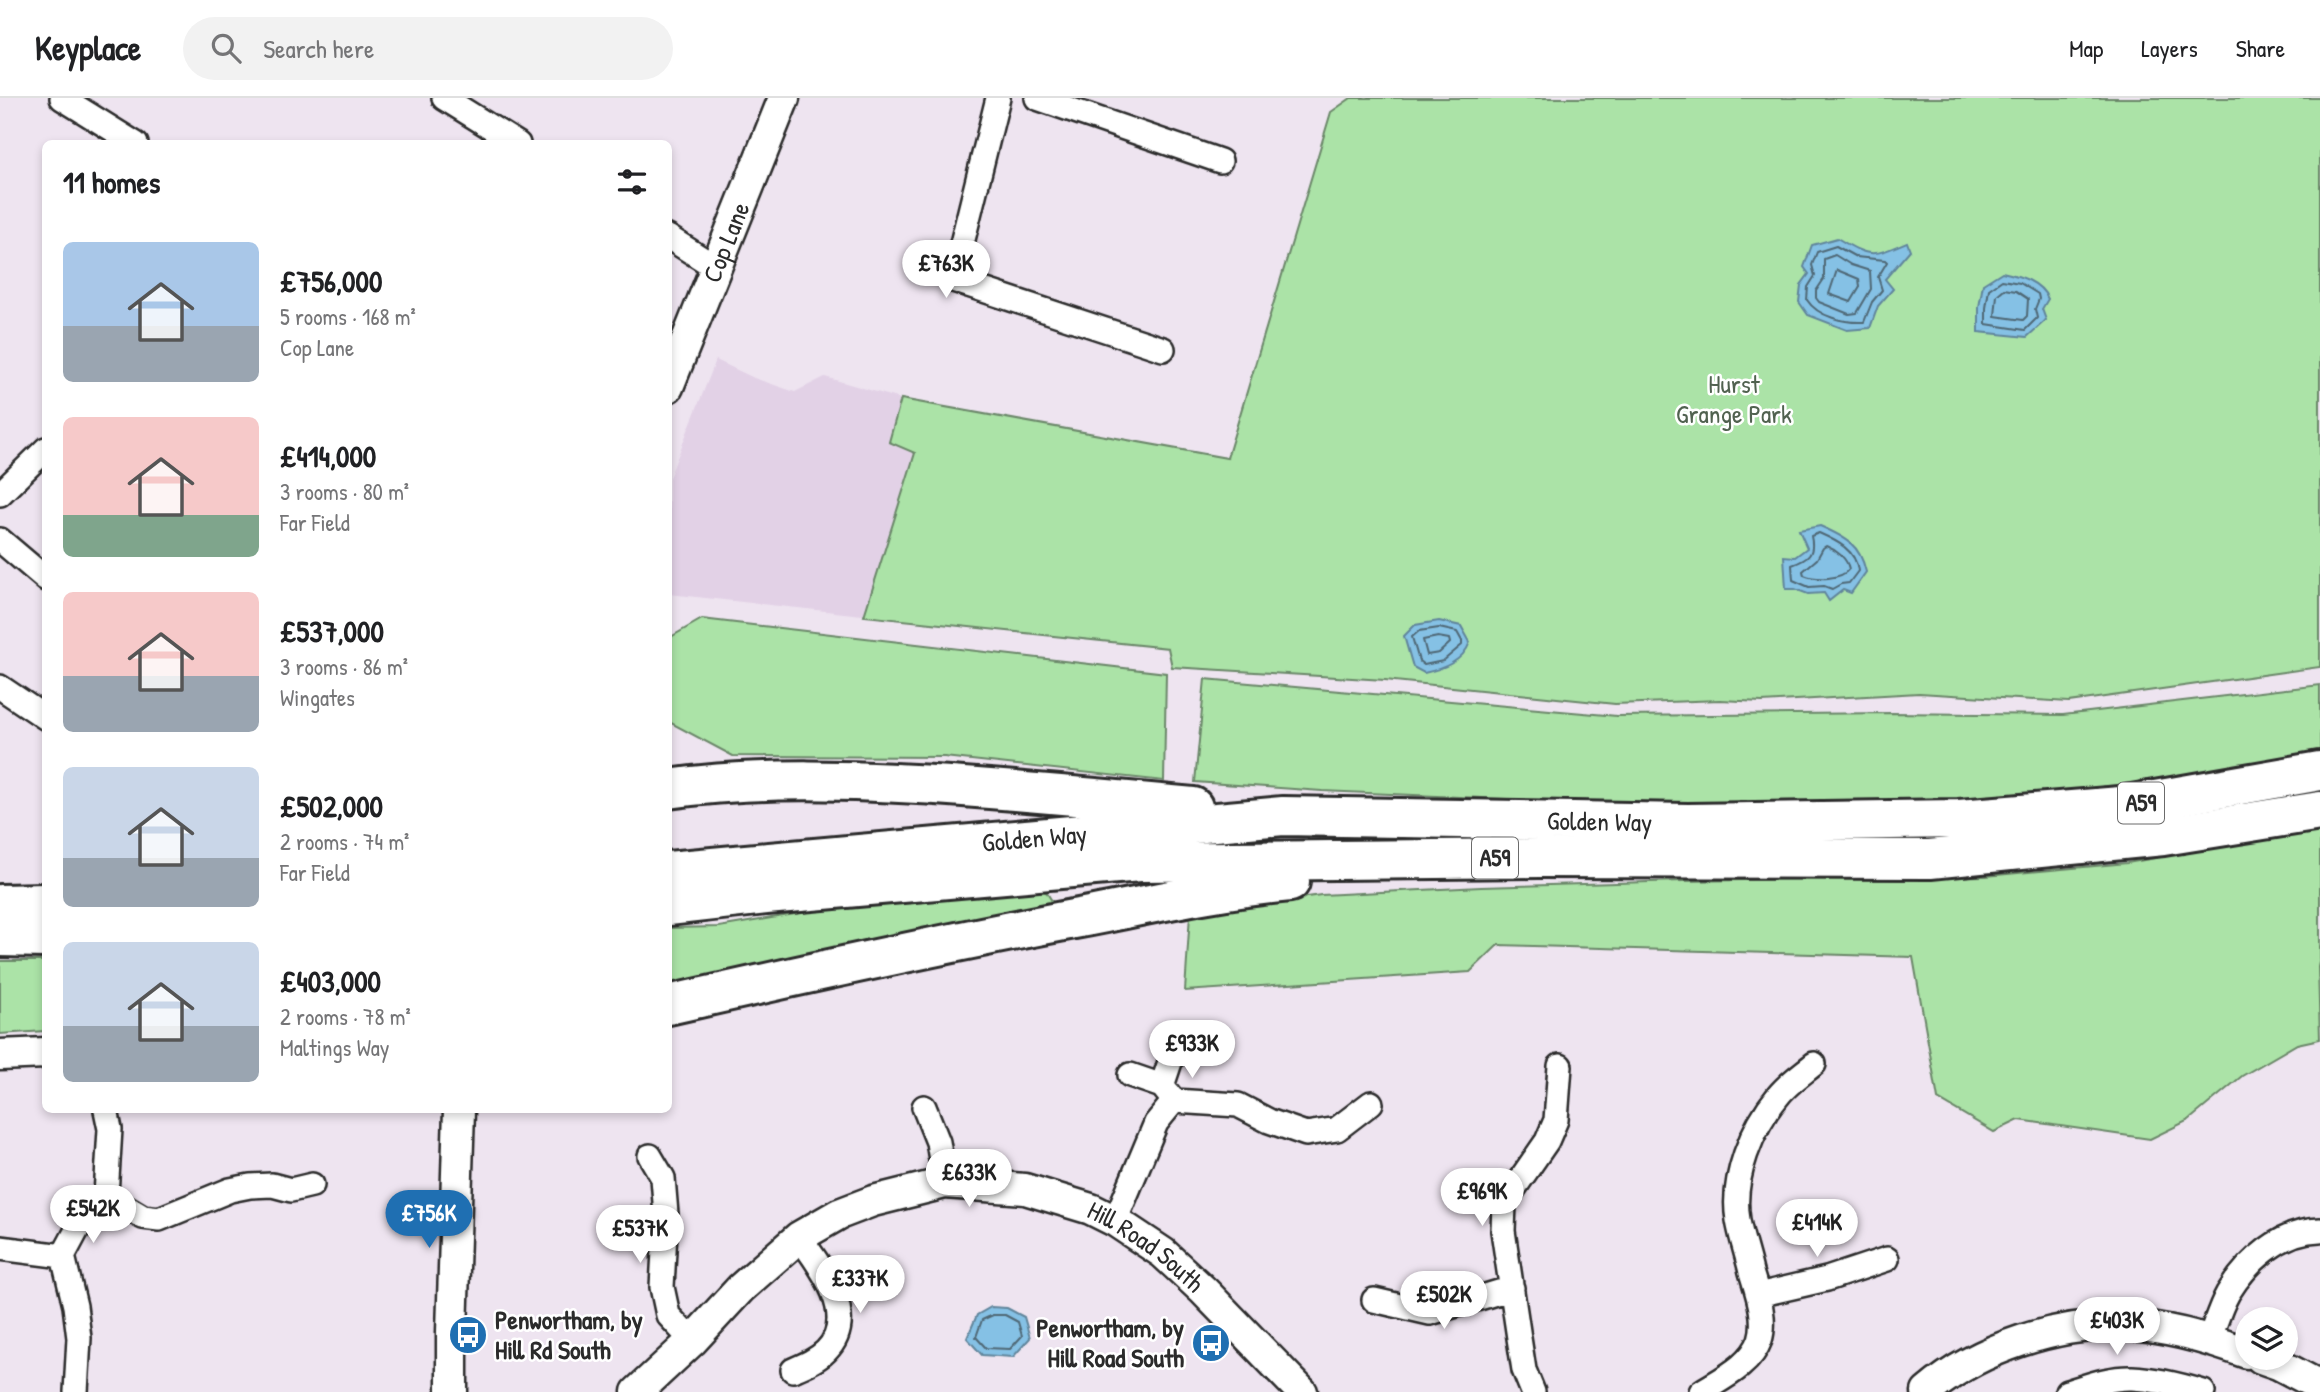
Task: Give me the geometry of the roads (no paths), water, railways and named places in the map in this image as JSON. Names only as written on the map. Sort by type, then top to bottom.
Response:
[{"type":"highway","points":[[672,761],[753,783]]},
{"type":"highway","name":"Golden Way","points":[[672,872],[1283,816],[1688,823],[1959,819],[2122,806],[2320,771]]},
{"type":"highway","points":[[672,788],[847,779],[1066,794],[1283,816]]},
{"type":"highway","name":"Golden Way","points":[[672,906],[1140,862],[1539,858],[1930,859],[2164,836],[2320,811]]},
{"type":"highway","points":[[672,1004],[850,963],[1256,885],[1539,858]]},
{"type":"highway","points":[[0,904],[42,903]]},
{"type":"highway","points":[[0,937],[42,938]]},
{"type":"street","points":[[62,98],[130,140]]},
{"type":"street","points":[[444,98],[512,140]]},
{"type":"street","name":"Cop Lane","points":[[672,377],[784,98]]},
{"type":"street","points":[[998,98],[953,279],[1163,349]]},
{"type":"street","points":[[1037,98],[1220,161]]},
{"type":"street","points":[[672,240],[715,267]]},
{"type":"street","points":[[0,494],[42,453]]},
{"type":"street","points":[[0,540],[42,576]]},
{"type":"street","points":[[0,687],[42,715]]},
{"type":"street","points":[[0,1055],[42,1053]]},
{"type":"street","points":[[1115,1221],[1168,1094],[1173,1053]]},
{"type":"street","points":[[1702,1392],[1744,1364],[1756,1348],[1762,1328],[1758,1295],[1737,1217],[1740,1175],[1762,1118],[1779,1094],[1814,1064]]},
{"type":"street","points":[[1533,1392],[1524,1370],[1503,1231],[1504,1203],[1547,1141],[1556,1120],[1560,1066]]},
{"type":"street","points":[[1130,1075],[1168,1094],[1238,1105],[1269,1121],[1306,1134],[1337,1129],[1371,1103]]},
{"type":"street","points":[[924,1107],[938,1142],[945,1183]]},
{"type":"street","points":[[76,1392],[79,1338],[75,1306],[63,1256],[85,1215],[106,1195],[110,1129],[107,1113]]},
{"type":"street","points":[[452,1392],[459,1113]]},
{"type":"street","points":[[650,1156],[663,1178],[666,1214],[662,1287],[668,1315],[692,1341]]},
{"type":"street","name":"Hill Road South","points":[[637,1392],[692,1341],[741,1288],[799,1237],[839,1214],[873,1201],[945,1183],[1025,1189],[1091,1209],[1115,1221],[1163,1253],[1204,1291],[1302,1392]]},
{"type":"street","points":[[106,1195],[143,1217],[159,1219],[230,1190],[272,1185],[291,1190],[312,1185]]},
{"type":"street","points":[[2209,1340],[2227,1295],[2251,1263],[2273,1245],[2293,1235],[2320,1230]]},
{"type":"street","points":[[793,1370],[812,1362],[826,1351],[834,1342],[839,1322],[838,1305],[829,1282],[799,1237]]},
{"type":"street","points":[[0,1248],[63,1256]]},
{"type":"street","points":[[1758,1295],[1827,1279],[1887,1259]]},
{"type":"street","points":[[1374,1300],[1430,1313],[1512,1288]]},
{"type":"street","points":[[1927,1392],[1955,1370],[1996,1350],[2031,1338],[2087,1326],[2128,1325],[2209,1340],[2235,1349]]},
{"type":"street","points":[[2286,1370],[2320,1386]]},
{"type":"street","points":[[2067,1392],[2130,1377],[2171,1388],[2203,1392]]},
{"type":"water","points":[[1837,238],[1864,252],[1878,253],[1907,242],[1910,250],[1885,279],[1893,289],[1878,306],[1870,328],[1847,330],[1808,315],[1799,302],[1801,285],[1809,274],[1804,267],[1812,245]]},
{"type":"water","points":[[2002,272],[2035,284],[2048,299],[2042,309],[2046,320],[2027,337],[1979,332],[1983,284]]},
{"type":"water","points":[[1820,526],[1837,534],[1855,548],[1866,572],[1851,593],[1843,590],[1829,601],[1824,593],[1808,594],[1786,589],[1784,556],[1795,557],[1807,548],[1799,530]]},
{"type":"water","points":[[1439,621],[1461,626],[1470,642],[1457,660],[1445,667],[1424,673],[1413,667],[1404,636],[1415,625]]},
{"type":"water","points":[[991,1307],[1007,1308],[1024,1317],[1030,1338],[1013,1357],[982,1355],[967,1338],[977,1315]]},
{"type":"place","name":"Penwortham, by Hill Rd South","points":[[468,1335]]},
{"type":"place","name":"Penwortham, by Hill Road South","points":[[1211,1343]]},
{"type":"park label","name":"Hurst Grange Park","points":[[1734,399]]}]
